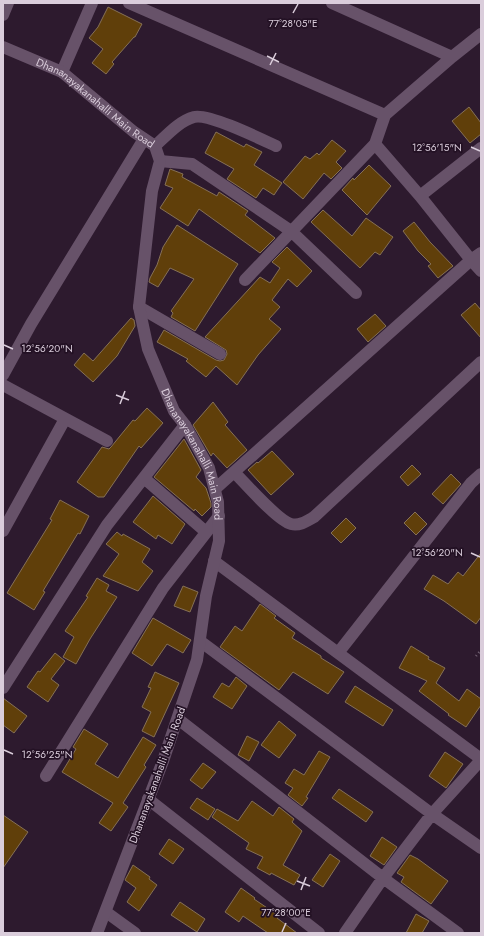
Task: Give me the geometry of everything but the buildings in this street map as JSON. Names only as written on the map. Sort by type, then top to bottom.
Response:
[{"type":"street","points":[[3,15],[8,3]]},
{"type":"street","points":[[62,72],[92,3]]},
{"type":"street","points":[[129,3],[385,115]]},
{"type":"street","points":[[332,3],[452,57]]},
{"type":"street","points":[[245,280],[375,144],[385,115],[481,34]]},
{"type":"street","name":"Dhananayakanahalli Main Road","points":[[3,47],[62,72],[144,139],[155,146],[160,161],[152,191],[139,307],[148,349],[174,411],[185,425],[209,468],[218,502],[219,541],[206,596],[197,660],[178,719],[97,933]]},
{"type":"street","points":[[155,146],[180,124],[196,116],[210,118],[276,146]]},
{"type":"street","points":[[3,375],[31,324],[144,139]]},
{"type":"street","points":[[375,144],[476,257],[481,271]]},
{"type":"street","points":[[420,196],[481,148]]},
{"type":"street","points":[[160,161],[192,164],[291,231],[356,292]]},
{"type":"street","points":[[215,489],[476,257]]},
{"type":"street","points":[[139,307],[220,354]]},
{"type":"street","points":[[234,472],[281,519],[291,524],[302,524],[314,517],[481,362]]},
{"type":"street","points":[[3,385],[106,441]]},
{"type":"street","points":[[3,531],[65,419]]},
{"type":"street","points":[[3,688],[107,525],[185,425]]},
{"type":"street","points":[[338,653],[472,483],[481,474]]},
{"type":"street","points":[[144,478],[206,532]]},
{"type":"street","points":[[46,776],[163,588],[218,516]]},
{"type":"street","points":[[214,561],[481,760],[432,814],[383,878],[345,933]]},
{"type":"street","points":[[200,641],[432,814],[481,848]]},
{"type":"street","points":[[178,719],[383,878],[458,933]]},
{"type":"street","points":[[148,799],[319,933]]},
{"type":"street","points":[[106,912],[135,933]]},
{"type":"path","points":[[476,656],[481,650]]}]
